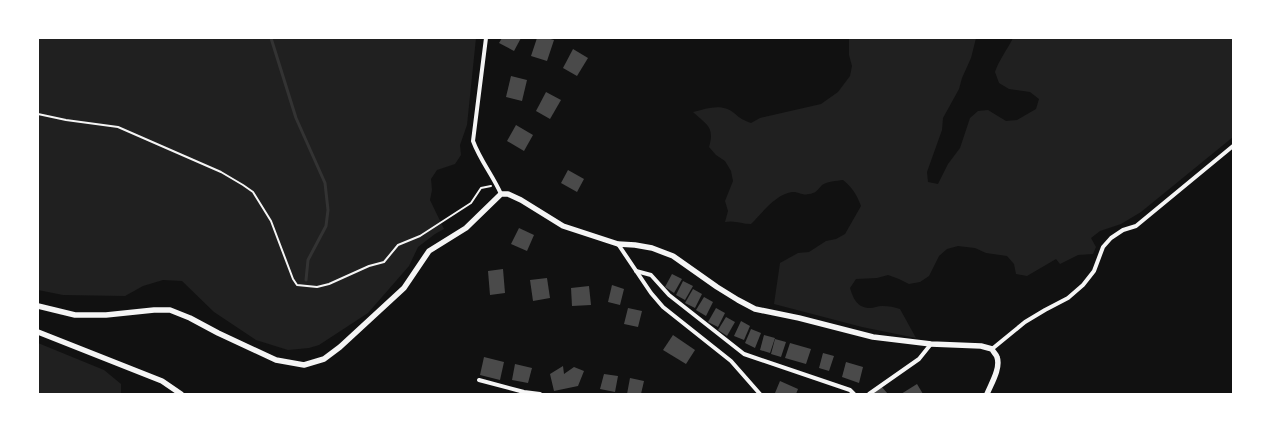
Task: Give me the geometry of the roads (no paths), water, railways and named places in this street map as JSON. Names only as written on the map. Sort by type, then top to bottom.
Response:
[{"type":"street","points":[[486,38],[473,141],[478,155],[501,194]]},
{"type":"street","points":[[992,349],[1025,322],[1068,298],[1083,285],[1094,271],[1104,247],[1111,238],[1123,230],[1136,226],[1233,146]]},
{"type":"street","points":[[38,306],[76,315],[106,316],[154,310],[170,310],[190,318],[276,360],[304,365],[324,359],[340,347],[404,288],[429,251],[466,228],[501,194],[508,194],[521,200],[563,226],[618,244],[635,244],[652,248],[673,256],[717,287],[755,309],[799,318],[873,337],[931,344],[981,346],[992,349],[998,361],[996,371],[987,394]]},
{"type":"street","points":[[618,244],[651,293],[663,307],[731,361],[760,394]]},
{"type":"street","points":[[636,271],[651,275],[669,295],[744,354],[850,390],[854,394]]},
{"type":"street","points":[[38,332],[162,381],[181,394]]},
{"type":"street","points":[[869,394],[919,360],[931,344]]},
{"type":"street","points":[[478,380],[524,392],[540,394]]},
{"type":"waterway","points":[[271,38],[296,118],[325,183],[328,210],[326,226],[308,260],[306,280]]}]
